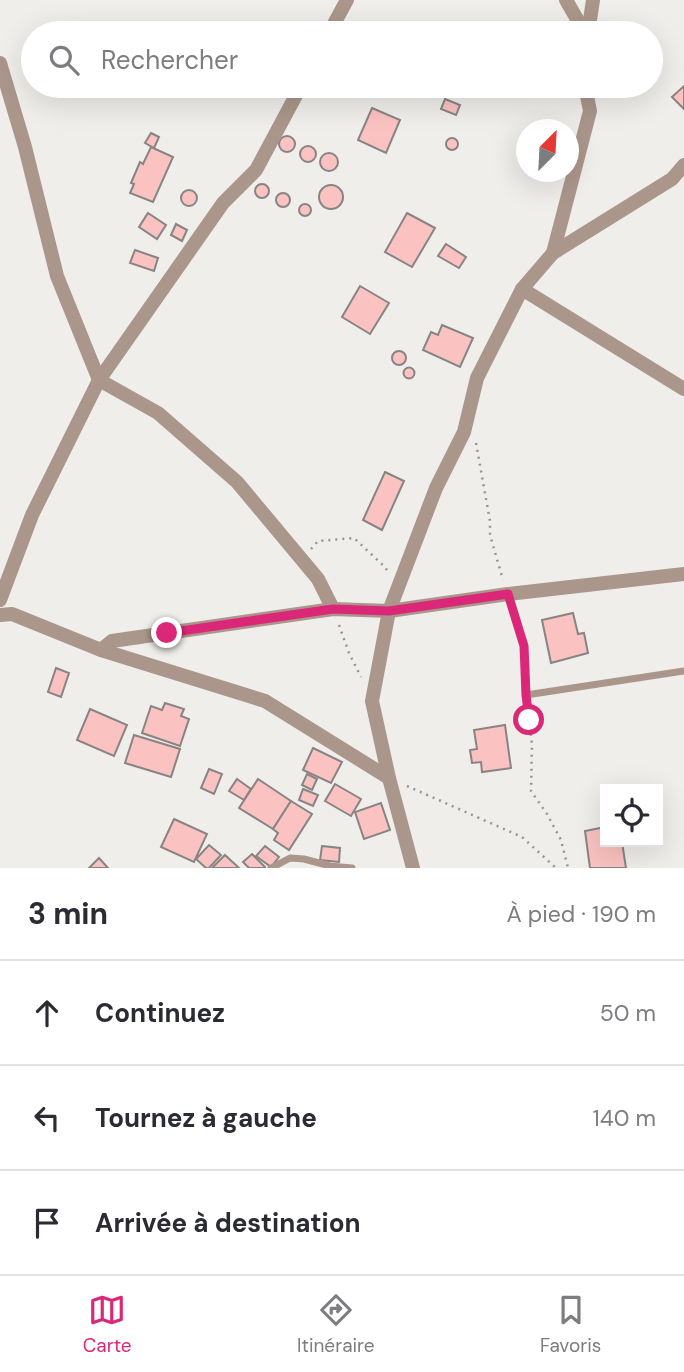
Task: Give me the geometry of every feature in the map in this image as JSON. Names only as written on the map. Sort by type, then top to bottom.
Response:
[{"type":"street","points":[[336,21],[347,0]]},
{"type":"street","points":[[566,0],[579,21]]},
{"type":"street","points":[[589,21],[593,0]]},
{"type":"street","points":[[0,63],[25,147],[57,276],[99,380],[158,413],[237,482],[318,579],[333,609]]},
{"type":"street","points":[[0,600],[32,515],[99,380],[223,203],[256,170],[295,98]]},
{"type":"street","points":[[553,253],[590,111],[587,98]]},
{"type":"street","points":[[412,868],[372,701],[389,611],[436,488],[464,432],[477,378],[522,289],[553,253],[671,179],[684,165]]},
{"type":"street","points":[[522,289],[684,389]]},
{"type":"street","points":[[101,650],[112,640],[333,609],[389,611],[508,594],[684,575]]},
{"type":"street","points":[[0,615],[12,614],[101,650],[265,701],[389,778]]},
{"type":"lane","points":[[526,695],[684,671]]},
{"type":"lane","points":[[271,868],[290,858],[352,868]]},
{"type":"path","points":[[464,432],[475,438],[479,452],[490,535],[524,646],[532,744],[531,791],[561,839],[568,868]]},
{"type":"path","points":[[302,559],[318,541],[355,538],[386,568],[387,579]]},
{"type":"path","points":[[333,609],[349,653],[372,701]]},
{"type":"path","points":[[389,778],[522,837],[556,868]]},
{"type":"building","points":[[684,86],[684,109],[672,97]]},
{"type":"building","points":[[445,99],[460,105],[456,115],[441,109]]},
{"type":"building","points":[[372,108],[400,120],[386,153],[358,140]]},
{"type":"building","points":[[151,133],[159,137],[154,148],[145,143]]},
{"type":"building","points":[[284,136],[290,136],[295,144],[293,150],[284,152],[279,147],[279,141]]},
{"type":"building","points":[[447,139],[457,139],[457,149],[447,149]]},
{"type":"building","points":[[308,146],[316,154],[308,162],[300,154]]},
{"type":"building","points":[[151,147],[173,157],[153,202],[130,193],[134,184],[131,183],[140,162],[143,164]]},
{"type":"building","points":[[329,153],[335,156],[338,162],[335,168],[329,171],[323,168],[320,162],[323,156]]},
{"type":"building","points":[[262,184],[267,186],[267,196],[262,198],[257,196],[255,191],[257,186]]},
{"type":"building","points":[[331,185],[339,189],[343,197],[339,205],[331,209],[323,205],[319,197],[323,189]]},
{"type":"building","points":[[189,190],[197,198],[189,206],[181,198]]},
{"type":"building","points":[[283,193],[288,195],[288,205],[283,207],[278,205],[276,200],[278,195]]},
{"type":"building","points":[[300,205],[310,205],[310,215],[300,215]]},
{"type":"building","points":[[148,213],[166,225],[157,239],[139,227]]},
{"type":"building","points":[[407,213],[435,228],[412,267],[385,252]]},
{"type":"building","points":[[176,224],[187,230],[182,241],[171,235]]},
{"type":"building","points":[[446,244],[466,257],[459,268],[438,256]]},
{"type":"building","points":[[135,250],[158,258],[154,271],[130,263]]},
{"type":"building","points":[[360,286],[389,303],[370,334],[342,317]]},
{"type":"building","points":[[442,325],[473,338],[460,367],[423,350],[431,332],[438,335]]},
{"type":"building","points":[[399,351],[404,353],[404,363],[399,365],[394,363],[392,358],[394,353]]},
{"type":"building","points":[[409,368],[413,369],[413,377],[409,378],[405,377],[404,373],[405,369]]},
{"type":"building","points":[[385,472],[404,481],[382,530],[363,520]]},
{"type":"building","points":[[573,613],[578,634],[584,633],[588,653],[551,663],[542,620]]},
{"type":"building","points":[[56,668],[69,673],[61,697],[48,692]]},
{"type":"building","points":[[165,703],[184,709],[181,716],[189,719],[180,746],[142,733],[151,706],[162,710]]},
{"type":"building","points":[[90,709],[127,725],[114,756],[77,740]]},
{"type":"building","points":[[505,725],[511,768],[482,772],[481,762],[472,763],[470,750],[477,749],[474,730]]},
{"type":"building","points":[[134,735],[180,749],[171,777],[125,763]]},
{"type":"building","points":[[313,748],[342,762],[331,783],[303,770]]},
{"type":"building","points":[[209,769],[222,774],[214,794],[201,788]]},
{"type":"building","points":[[307,774],[317,779],[312,790],[302,785]]},
{"type":"building","points":[[237,779],[251,789],[244,800],[229,791]]},
{"type":"building","points":[[258,779],[291,801],[273,829],[239,808]]},
{"type":"building","points":[[335,784],[361,799],[351,816],[325,801]]},
{"type":"building","points":[[303,789],[318,795],[313,806],[299,800]]},
{"type":"building","points":[[291,801],[312,814],[289,850],[274,840],[278,833],[273,829]]},
{"type":"building","points":[[381,803],[390,830],[364,839],[355,812]]},
{"type":"building","points":[[174,819],[207,834],[194,862],[161,847]]},
{"type":"building","points":[[600,828],[600,847],[623,847],[626,868],[590,868],[585,831]]},
{"type":"building","points":[[209,845],[221,855],[206,868],[196,859]]},
{"type":"building","points":[[265,846],[279,857],[271,867],[256,856]]},
{"type":"building","points":[[322,846],[340,848],[339,862],[320,860]]},
{"type":"building","points":[[252,854],[264,868],[249,868],[243,862]]},
{"type":"building","points":[[225,855],[239,868],[212,868]]},
{"type":"building","points":[[99,858],[108,868],[89,868]]},
{"type":"route","points":[[167,633],[333,609],[389,611],[508,594],[524,646],[529,720]]}]
